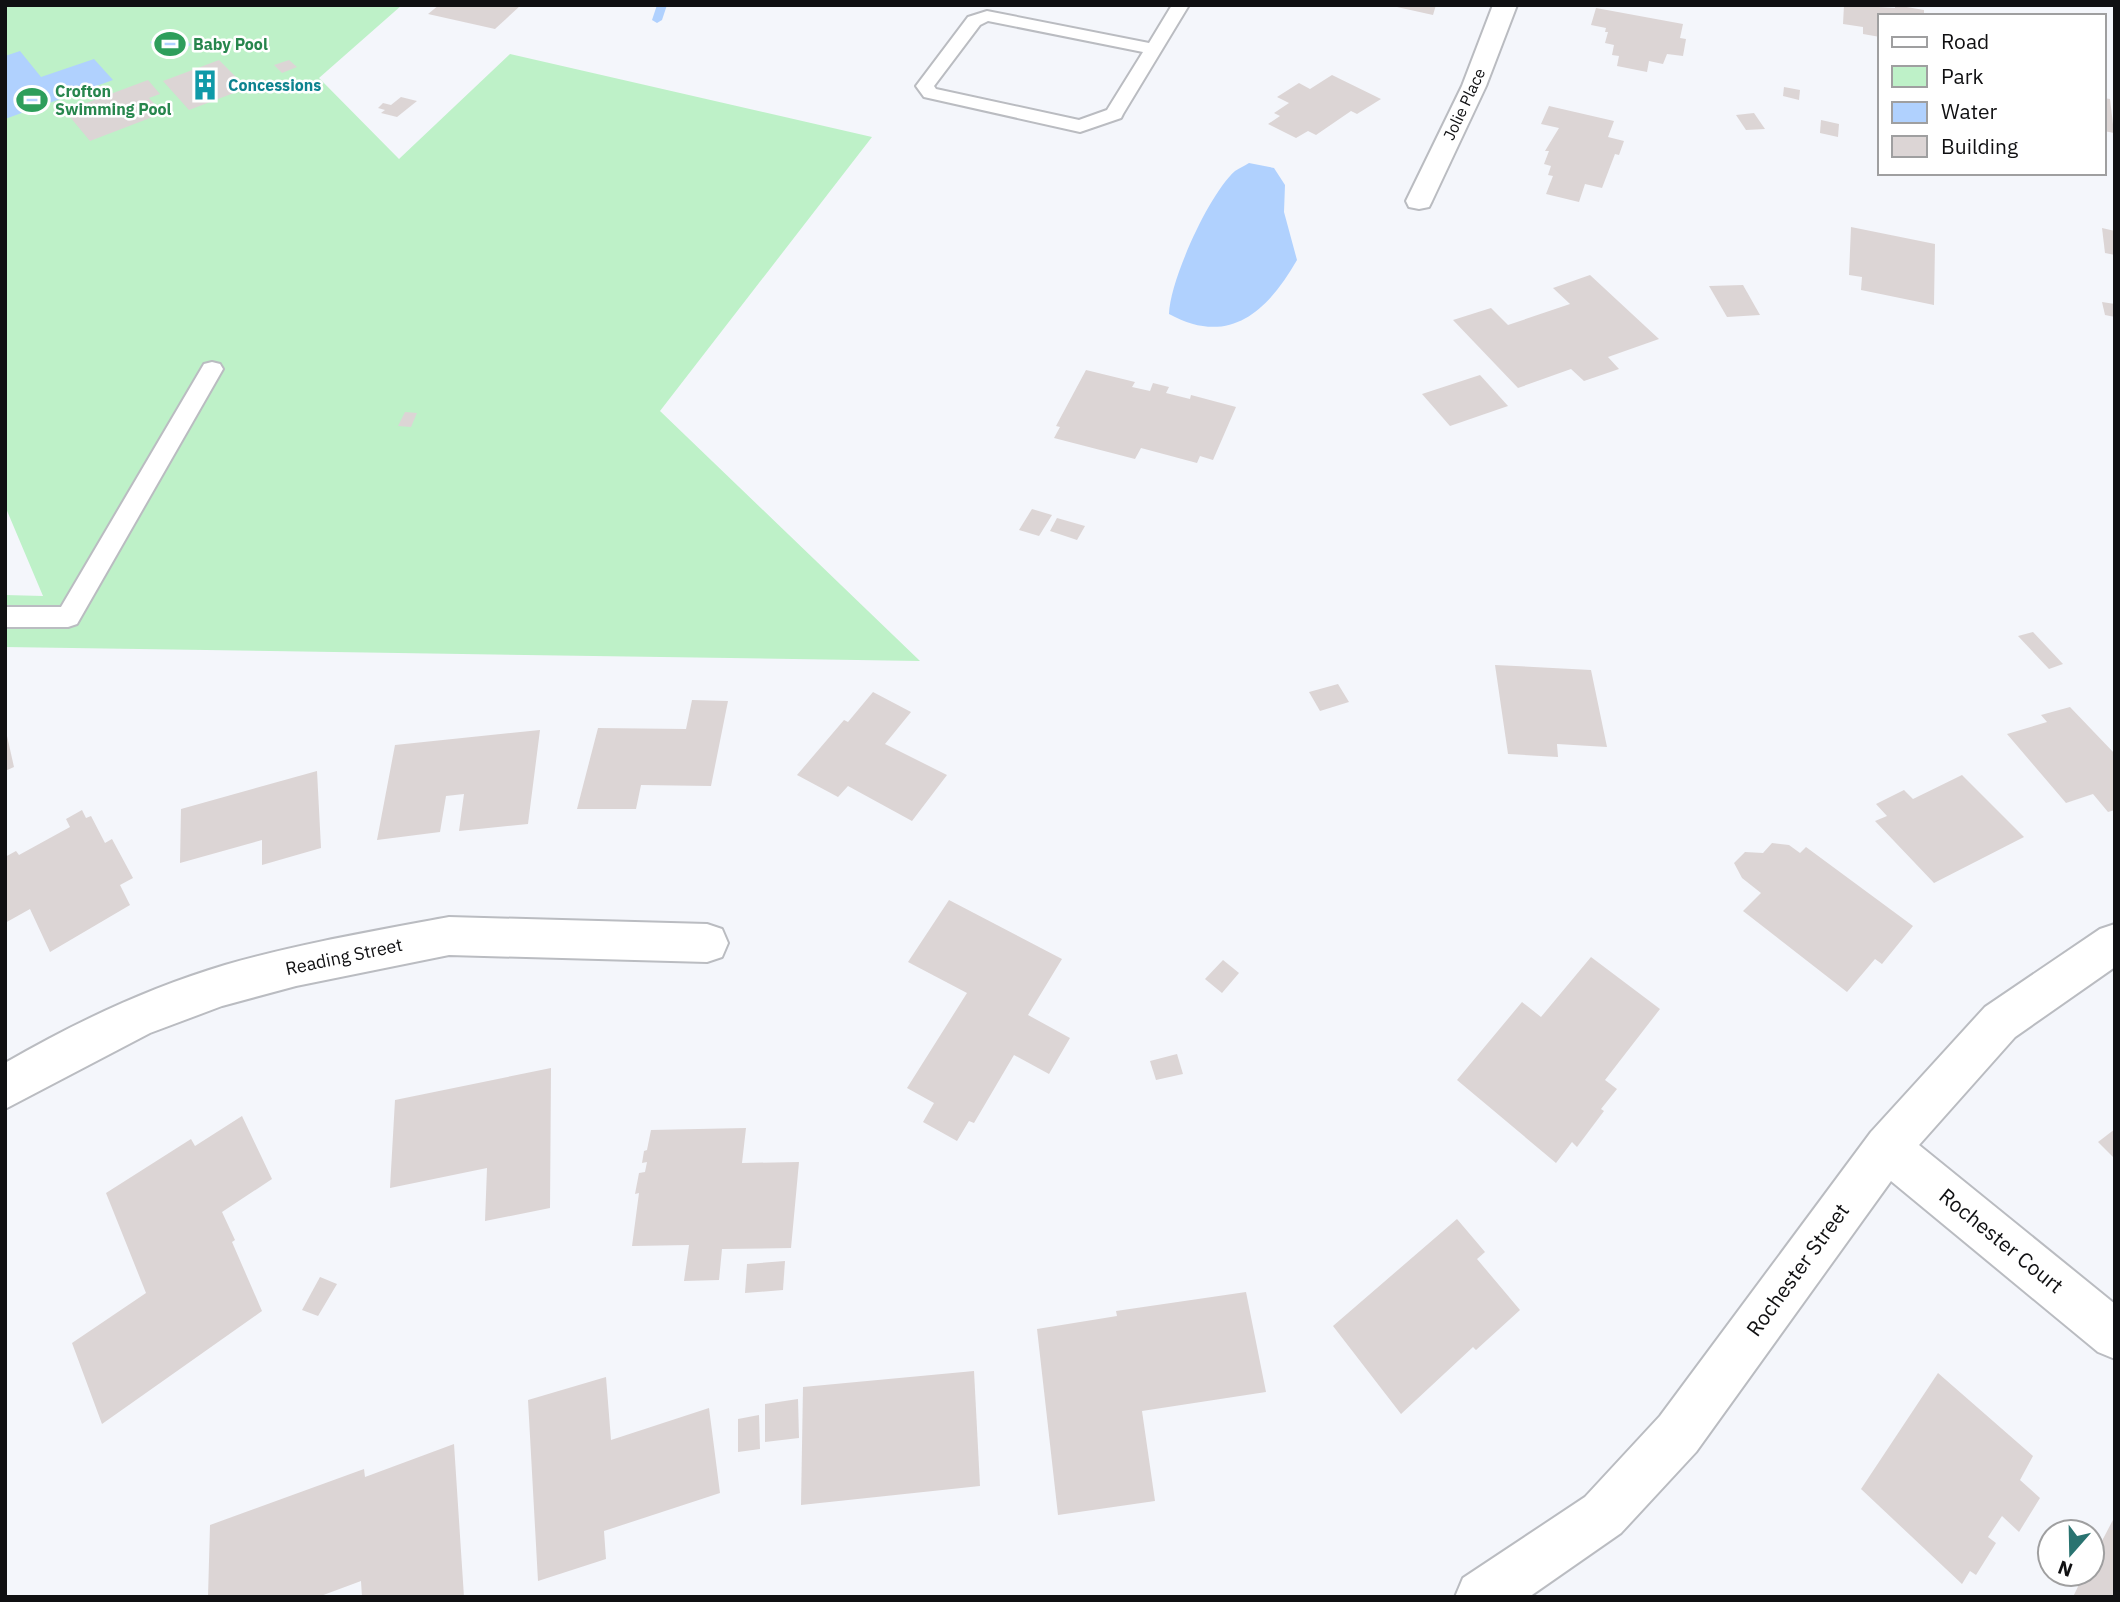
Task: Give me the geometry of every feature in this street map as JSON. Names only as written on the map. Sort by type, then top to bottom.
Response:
[{"type":"street","name":"Jolie Place","points":[[1419,201],[1474,86],[1505,5]]},
{"type":"street","name":"Reading Street","points":[[5,1087],[58,1056],[138,1017],[222,986],[371,950],[449,936],[707,943]]},
{"type":"street","name":"Rochester Street","points":[[1482,1597],[1603,1515],[1678,1434],[1887,1148],[2000,1022],[2115,943]]},
{"type":"street","name":"Rochester Court","points":[[1887,1148],[2115,1335]]},
{"type":"lane","points":[[1154,49],[986,16],[974,21],[925,86],[930,93],[1080,126],[1114,114],[1154,49],[1181,5]]},
{"type":"lane","points":[[5,617],[68,617],[212,369]]},
{"type":"green space","points":[[5,5],[402,5],[319,78],[399,159],[510,54],[872,137],[660,411],[920,661],[5,647],[5,595],[43,596],[5,506]]},
{"type":"water","name":"Baby Pool","points":[[178,32],[191,45],[162,56],[150,42]]},
{"type":"water","name":"Crofton Swimming Pool","points":[[20,51],[41,77],[94,59],[113,80],[5,119],[5,56]]},
{"type":"water","points":[[1249,163],[1274,168],[1285,185],[1284,212],[1297,260],[1273,295],[1244,319],[1228,325],[1210,327],[1190,323],[1169,314],[1183,260],[1203,217],[1225,182],[1235,171]]},
{"type":"building","points":[[439,5],[521,5],[495,29],[428,14]]},
{"type":"building","points":[[1388,5],[1436,5],[1433,15]]},
{"type":"building","points":[[1844,5],[1895,8],[1895,5],[1924,10],[1924,14],[1878,14],[1878,37],[1863,34],[1863,27],[1843,24]]},
{"type":"building","points":[[1596,8],[1683,24],[1680,38],[1686,39],[1683,56],[1667,54],[1663,64],[1649,61],[1647,72],[1617,66],[1619,56],[1612,55],[1614,45],[1605,43],[1608,32],[1605,32],[1606,28],[1591,25]]},
{"type":"building","name":"Concessions","points":[[219,60],[247,88],[189,110],[163,81]]},
{"type":"building","points":[[289,60],[297,67],[282,73],[274,65]]},
{"type":"building","points":[[1332,75],[1381,99],[1357,114],[1351,111],[1316,135],[1308,131],[1296,138],[1268,124],[1280,116],[1274,113],[1289,103],[1277,97],[1299,83],[1310,89]]},
{"type":"building","points":[[148,80],[160,94],[149,98],[163,113],[90,141],[65,111]]},
{"type":"building","points":[[1784,87],[1800,90],[1799,100],[1783,96]]},
{"type":"building","points":[[401,97],[417,101],[397,117],[381,113],[385,110],[378,108],[383,103],[391,105]]},
{"type":"building","points":[[2106,98],[2110,99],[2114,133],[2106,131]]},
{"type":"building","points":[[1549,106],[1614,121],[1608,137],[1624,141],[1619,155],[1615,154],[1602,188],[1585,184],[1579,202],[1546,194],[1553,176],[1548,175],[1551,166],[1544,164],[1549,151],[1545,151],[1559,128],[1541,124]]},
{"type":"building","points":[[1754,113],[1765,129],[1746,130],[1736,115]]},
{"type":"building","points":[[1821,120],[1839,124],[1838,137],[1820,133]]},
{"type":"building","points":[[1851,227],[1935,244],[1934,305],[1861,290],[1862,277],[1849,275]]},
{"type":"building","points":[[2102,228],[2115,231],[2115,255],[2105,253]]},
{"type":"building","points":[[1590,275],[1659,339],[1608,357],[1619,369],[1584,381],[1571,369],[1518,388],[1453,320],[1491,308],[1508,325],[1570,304],[1553,288]]},
{"type":"building","points":[[1743,285],[1760,315],[1727,317],[1709,286]]},
{"type":"building","points":[[2102,302],[2115,304],[2115,317],[2105,315]]},
{"type":"building","points":[[1086,370],[1135,382],[1132,387],[1150,391],[1153,383],[1169,387],[1166,393],[1190,399],[1191,395],[1236,407],[1213,460],[1200,456],[1197,463],[1141,448],[1135,459],[1054,438],[1060,427],[1056,426]]},
{"type":"building","points":[[1480,375],[1508,406],[1450,426],[1422,394]]},
{"type":"building","points":[[405,412],[417,413],[411,427],[398,426]]},
{"type":"building","points":[[1032,509],[1052,515],[1039,536],[1019,530]]},
{"type":"building","points":[[1057,518],[1085,526],[1077,540],[1050,531]]},
{"type":"building","points":[[2033,632],[2063,664],[2049,669],[2018,636]]},
{"type":"building","points":[[1495,665],[1591,670],[1607,747],[1557,744],[1558,757],[1508,754]]},
{"type":"building","points":[[1338,684],[1349,702],[1320,711],[1309,692]]},
{"type":"building","points":[[873,692],[911,712],[885,744],[947,775],[912,821],[848,786],[838,797],[797,775],[844,720],[848,722]]},
{"type":"building","points":[[692,700],[728,701],[711,786],[641,785],[636,809],[577,809],[598,728],[686,729]]},
{"type":"building","points":[[2070,707],[2115,754],[2115,810],[2108,812],[2093,794],[2066,803],[2007,734],[2047,722],[2041,715]]},
{"type":"building","points":[[5,727],[14,767],[5,771]]},
{"type":"building","points":[[540,730],[528,824],[459,831],[464,794],[446,796],[440,832],[377,840],[395,745]]},
{"type":"building","points":[[317,771],[321,848],[262,865],[262,840],[180,863],[181,809]]},
{"type":"building","points":[[1962,775],[2024,837],[1934,883],[1875,821],[1887,816],[1876,804],[1904,790],[1913,799]]},
{"type":"building","points":[[82,810],[86,818],[91,816],[105,843],[112,839],[133,878],[120,885],[130,905],[50,952],[30,909],[5,923],[5,857],[16,851],[19,855],[70,827],[66,819]]},
{"type":"building","points":[[1772,843],[1789,845],[1800,853],[1806,847],[1913,926],[1882,964],[1875,959],[1847,992],[1743,911],[1761,893],[1742,878],[1734,863],[1745,852],[1763,853]]},
{"type":"building","points":[[949,900],[1062,959],[1028,1015],[1070,1038],[1049,1074],[1014,1055],[974,1123],[969,1121],[957,1141],[923,1122],[934,1103],[907,1088],[967,993],[908,962]]},
{"type":"building","points":[[1591,957],[1660,1009],[1605,1080],[1617,1089],[1601,1109],[1604,1111],[1577,1147],[1572,1142],[1556,1163],[1457,1080],[1522,1002],[1541,1017]]},
{"type":"building","points":[[1223,960],[1239,973],[1222,993],[1205,979]]},
{"type":"building","points":[[1177,1054],[1183,1074],[1156,1080],[1150,1061]]},
{"type":"building","points":[[551,1068],[550,1208],[485,1221],[487,1168],[390,1188],[395,1100]]},
{"type":"building","points":[[242,1116],[272,1179],[222,1212],[262,1311],[102,1424],[72,1343],[146,1293],[106,1193],[191,1139],[195,1146]]},
{"type":"building","points":[[746,1128],[742,1163],[799,1162],[791,1248],[722,1249],[719,1280],[684,1281],[689,1245],[632,1246],[639,1193],[635,1194],[639,1173],[645,1172],[647,1162],[642,1163],[651,1130]]},
{"type":"building","points":[[2115,1129],[2115,1159],[2098,1142]]},
{"type":"building","points":[[1457,1219],[1485,1252],[1477,1259],[1520,1310],[1476,1350],[1473,1347],[1401,1414],[1333,1326]]},
{"type":"building","points":[[785,1261],[783,1290],[745,1293],[747,1264]]},
{"type":"building","points":[[320,1277],[337,1284],[318,1316],[302,1310]]},
{"type":"building","points":[[1246,1292],[1266,1392],[1142,1411],[1155,1501],[1058,1515],[1037,1329],[1117,1316],[1116,1311]]},
{"type":"building","points":[[974,1371],[980,1486],[801,1505],[803,1387]]},
{"type":"building","points":[[1938,1373],[2033,1456],[2020,1480],[2040,1498],[2019,1532],[2002,1516],[1988,1537],[1996,1543],[1976,1575],[1970,1571],[1962,1584],[1861,1489]]},
{"type":"building","points":[[606,1377],[611,1440],[709,1408],[720,1493],[604,1531],[606,1559],[538,1581],[528,1400]]},
{"type":"building","points":[[798,1399],[799,1438],[765,1442],[765,1404]]},
{"type":"building","points":[[759,1415],[760,1449],[738,1452],[738,1419]]},
{"type":"building","points":[[454,1444],[464,1597],[362,1597],[361,1581],[318,1597],[208,1597],[210,1525],[364,1469],[365,1477]]},
{"type":"building","points":[[2115,1516],[2115,1597],[2073,1597],[2077,1588],[2106,1588],[2106,1533]]},
{"type":"waterway","points":[[657,20],[662,5]]},
{"type":"place","name":"Baby Pool","points":[[170,44]]},
{"type":"place","name":"Concessions","points":[[205,85]]},
{"type":"place","name":"Crofton Swimming Pool","points":[[32,100]]}]
